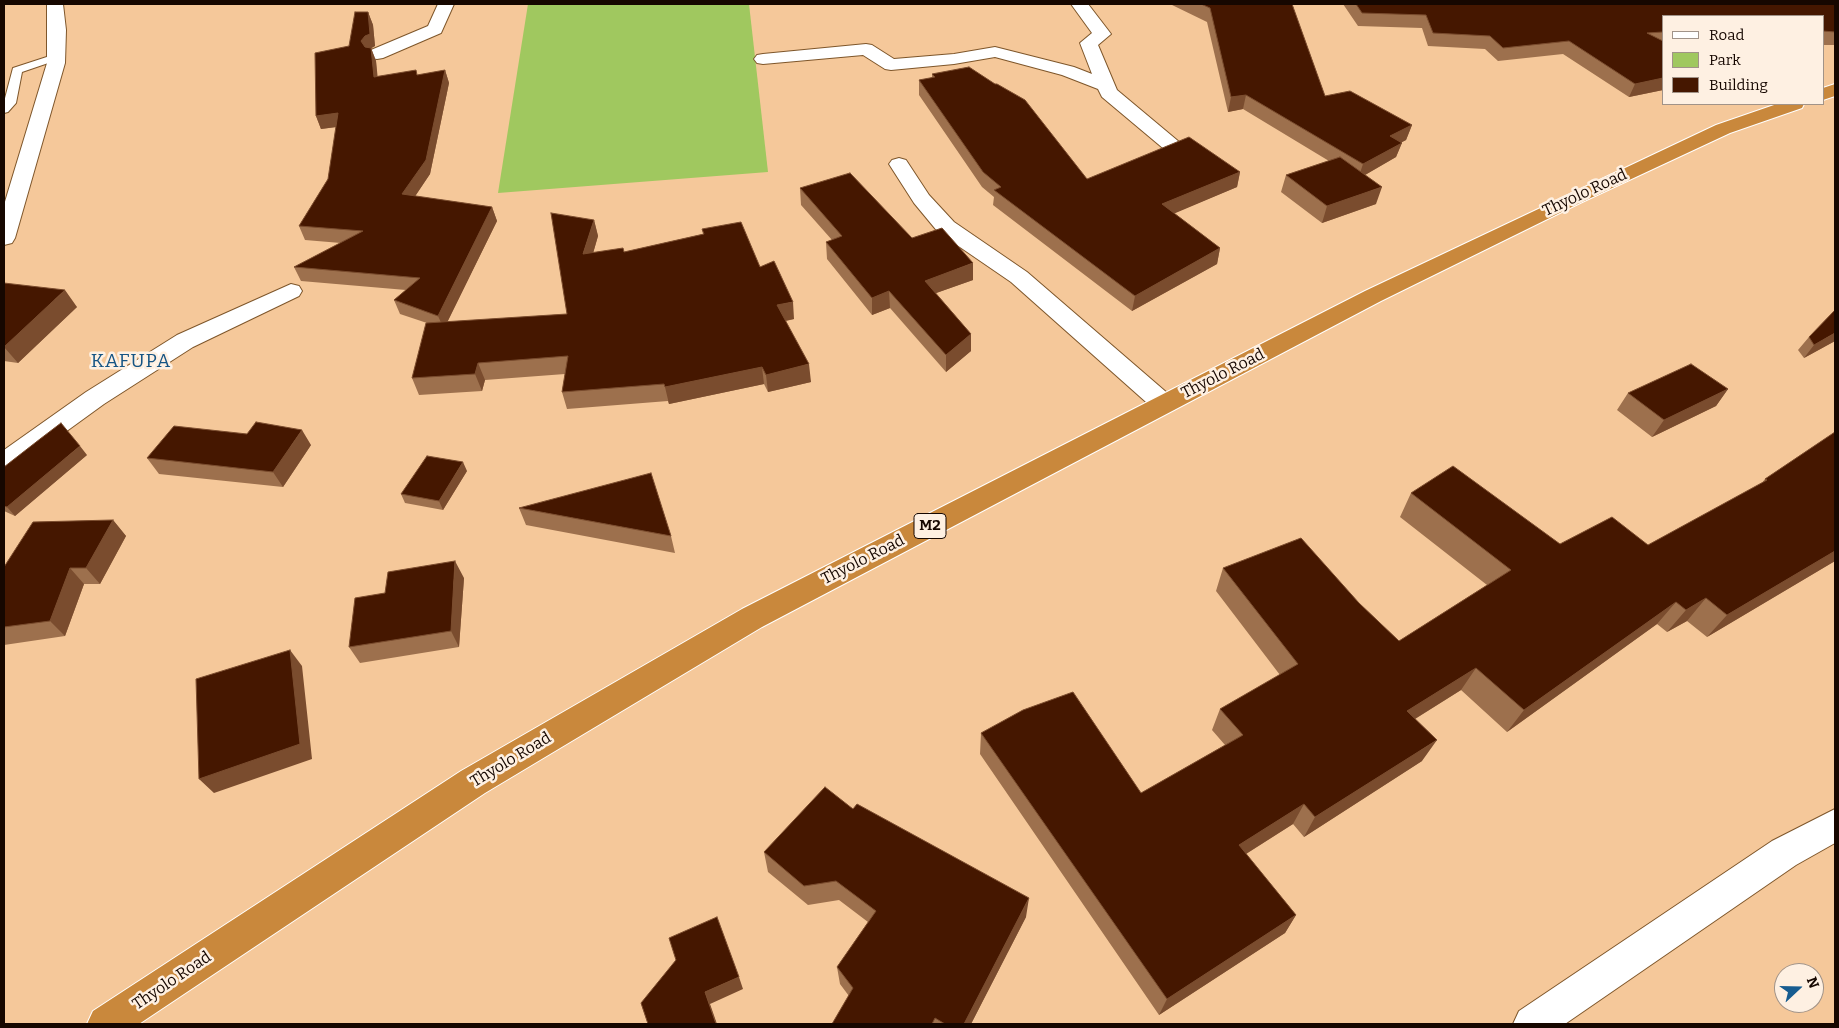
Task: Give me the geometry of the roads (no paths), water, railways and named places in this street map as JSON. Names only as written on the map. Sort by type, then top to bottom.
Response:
[{"type":"highway","name":"Thyolo Road","points":[[106,1024],[473,782],[752,618],[1373,296],[1723,129],[1792,105]]},
{"type":"street","points":[[4,238],[43,112],[56,57],[57,30],[55,4]]},
{"type":"street","points":[[377,54],[435,29],[446,4]]},
{"type":"street","points":[[1079,4],[1102,34],[1089,42],[1109,93],[1171,146]]},
{"type":"street","points":[[763,59],[866,49],[891,65],[954,59],[995,52],[1068,71],[1106,86]]},
{"type":"street","points":[[899,164],[921,199],[946,227],[1019,277],[1164,404]]},
{"type":"street","points":[[4,463],[95,398],[185,342],[290,291]]},
{"type":"street","points":[[1532,1024],[1784,853],[1835,824]]},
{"type":"lane","points":[[4,109],[10,102],[17,70],[56,57]]},
{"type":"district","name":"KAFUPA","points":[[131,362]]}]
